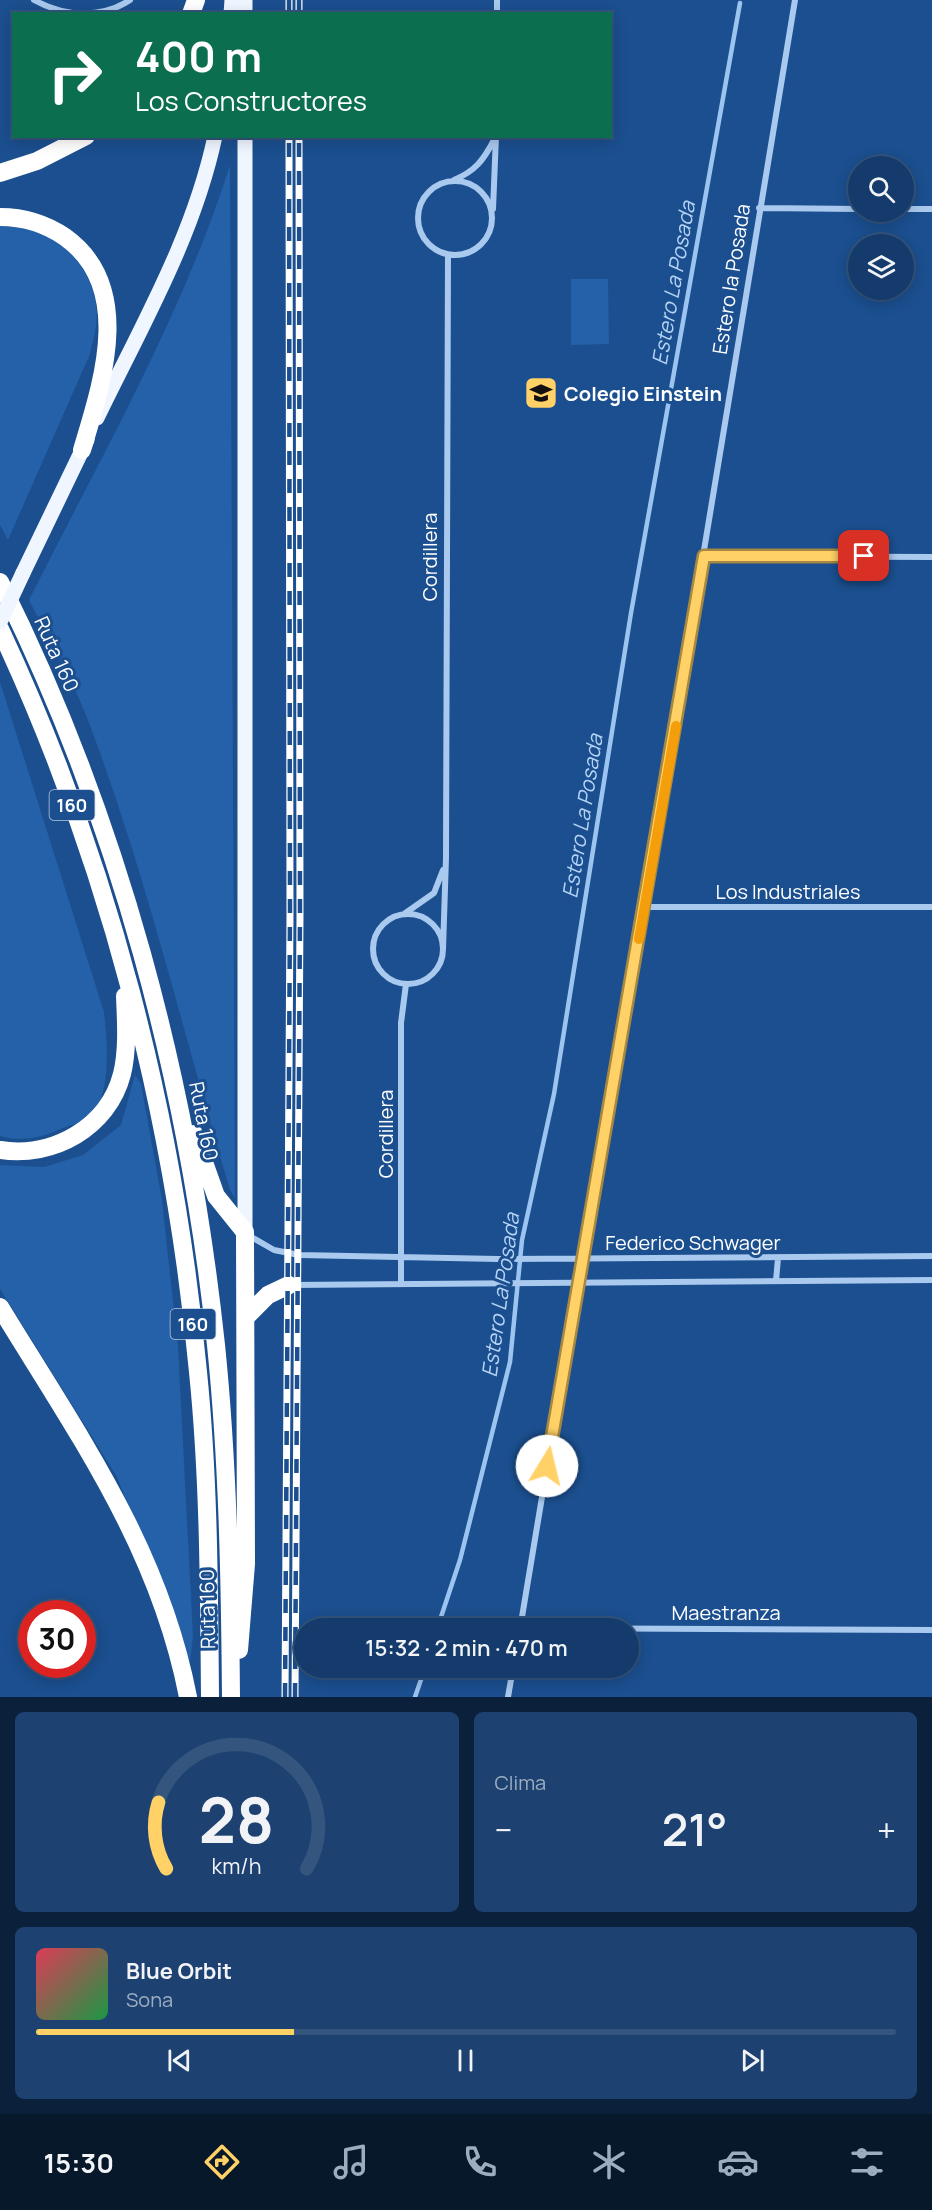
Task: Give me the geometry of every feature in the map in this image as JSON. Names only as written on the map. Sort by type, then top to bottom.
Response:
[{"type":"highway","points":[[0,173],[37,161],[82,138]]},
{"type":"highway","points":[[0,217],[35,223],[61,235],[87,258],[102,286],[108,319],[107,349],[98,397],[82,450]]},
{"type":"highway","name":"Ruta 160","points":[[0,582],[59,715],[105,836],[140,948],[175,1088],[199,1217],[219,1380],[228,1543],[231,1693]]},
{"type":"highway","name":"Ruta 160","points":[[0,629],[57,765],[121,958],[165,1140],[191,1302],[204,1454],[210,1697]]},
{"type":"highway","points":[[0,1150],[30,1151],[64,1142],[89,1126],[112,1098],[124,1060],[125,1013],[121,958]]},
{"type":"highway","points":[[175,1088],[216,1196],[245,1232],[246,1584],[240,1645],[231,1693]]},
{"type":"highway","points":[[246,1317],[268,1295],[289,1286]]},
{"type":"highway","points":[[0,1307],[129,1522],[166,1611],[188,1697]]},
{"type":"main road","points":[[0,622],[178,247],[202,183],[214,138]]},
{"type":"main road","points":[[245,138],[245,1232]]},
{"type":"street","points":[[34,0],[69,12]]},
{"type":"street","points":[[101,12],[130,0]]},
{"type":"street","name":"Estero la Posada","points":[[522,1618],[578,1281],[645,908],[795,0]]},
{"type":"street","points":[[495,138],[481,164],[472,172],[430,191],[423,200],[418,223],[428,243],[448,255],[461,255],[474,251],[491,231],[496,138]]},
{"type":"street","points":[[451,181],[475,186],[485,195],[493,218]]},
{"type":"street","points":[[759,208],[848,209]]},
{"type":"street","points":[[914,209],[932,209]]},
{"type":"street","name":"Cordillera","points":[[446,858],[440,883],[434,893],[403,914],[383,924],[376,933],[373,956],[384,976],[405,984],[427,978],[436,971],[443,949],[446,858],[448,255]]},
{"type":"street","points":[[704,556],[932,556]]},
{"type":"street","name":"Los Industriales","points":[[645,908],[932,907]]},
{"type":"street","points":[[403,914],[426,919],[435,927],[443,949]]},
{"type":"street","name":"Cordillera","points":[[401,1284],[401,1023],[405,984]]},
{"type":"street","name":"Federico Schwager","points":[[245,1232],[263,1246],[283,1253],[498,1258],[932,1256]]},
{"type":"street","points":[[776,1281],[778,1258]]},
{"type":"street","name":"Federico Schwager","points":[[289,1286],[578,1281],[932,1281]]},
{"type":"street","name":"Maestranza","points":[[639,1629],[932,1630]]},
{"type":"street","points":[[508,1697],[511,1678]]},
{"type":"shaded area","points":[[230,165],[235,1198],[230,1190],[131,844],[112,788],[78,698],[29,600],[164,332],[210,222]]},
{"type":"shaded area","points":[[0,224],[37,230],[63,245],[74,256],[90,282],[97,311],[96,329],[90,354],[8,540],[0,525]]},
{"type":"shaded area","points":[[571,279],[608,279],[609,344],[571,345]]},
{"type":"shaded area","points":[[0,682],[104,1012],[107,1052],[105,1083],[101,1097],[96,1109],[88,1118],[44,1135],[22,1139],[0,1136]]},
{"type":"shaded area","points":[[135,1075],[141,1084],[162,1200],[178,1347],[193,1636],[190,1662],[117,1477],[0,1289],[0,1165],[44,1167],[83,1155],[121,1125]]},
{"type":"waterway","name":"Estero La Posada","points":[[441,1618],[460,1560],[510,1362],[522,1240],[554,1094],[631,613],[740,3]]},
{"type":"waterway","name":"Estero La Posada","points":[[415,1697],[422,1678]]},
{"type":"railway","points":[[289,0],[289,12]]},
{"type":"railway","points":[[299,0],[299,12]]},
{"type":"railway","points":[[285,1697],[290,914],[289,138]]},
{"type":"railway","points":[[295,1697],[300,915],[299,138]]},
{"type":"slow traffic","points":[[639,939],[676,726]]},
{"type":"place","name":"Colegio Einstein","points":[[541,393]]},
{"type":"route","points":[[547,1466],[704,556],[864,556]]}]
